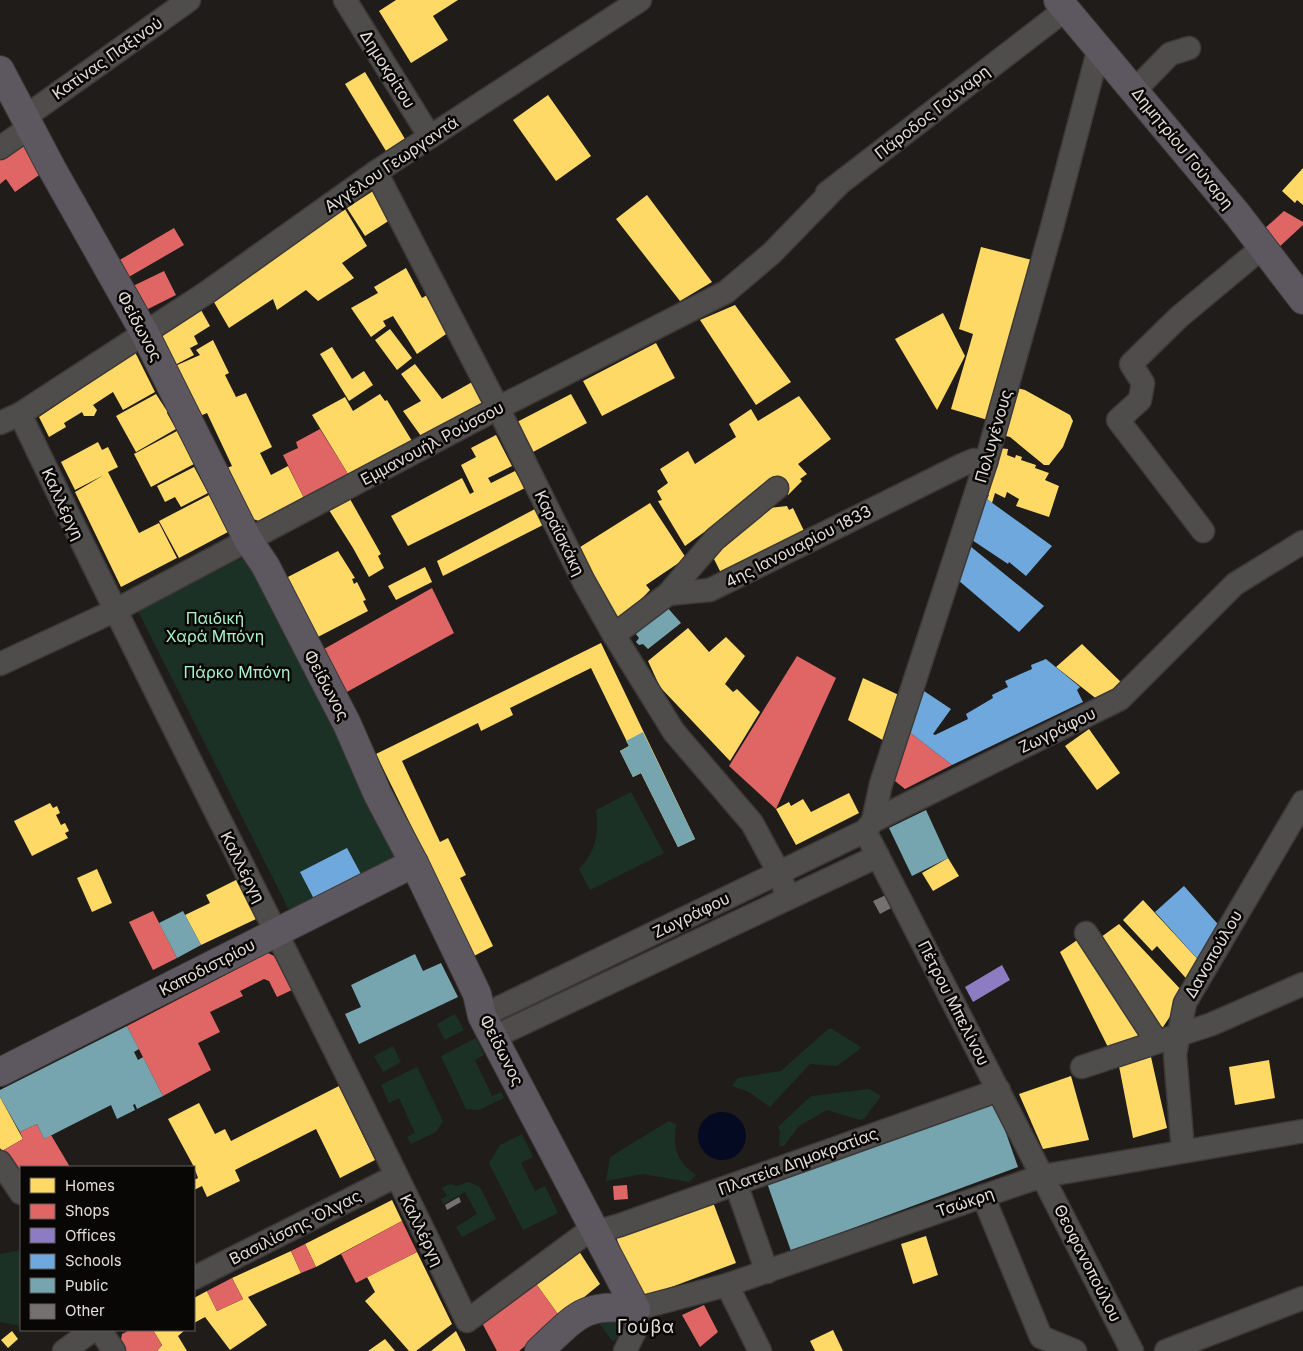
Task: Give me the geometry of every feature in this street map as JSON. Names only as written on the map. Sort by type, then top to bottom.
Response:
[{"type":"main road","name":"Δημητρίου Γούναρη","points":[[1062,5],[1135,90],[1303,300]]},
{"type":"main road","name":"Φείδωνος","points":[[0,70],[144,332],[248,540],[265,565],[348,724],[378,795],[414,863],[477,994],[488,1026],[636,1309]]},
{"type":"main road","name":"Καποδιστρίου","points":[[0,1072],[414,863]]},
{"type":"main road","points":[[539,1351],[578,1314],[599,1307],[636,1309]]},
{"type":"street","name":"Κατίνας Παξινού","points":[[0,148],[28,122],[189,0]]},
{"type":"street","name":"Αγγέλου Γεωργαντά","points":[[0,423],[20,414],[206,293],[376,172],[640,0]]},
{"type":"street","name":"Δημοκρίτου","points":[[355,3],[430,137]]},
{"type":"street","name":"Πάροδος Γούναρη","points":[[798,215],[1062,5]]},
{"type":"street","name":"Πολυγένους","points":[[869,826],[986,462],[1052,228],[1099,48]]},
{"type":"street","points":[[1135,90],[1170,54],[1189,48]]},
{"type":"street","name":"Καραϊσκάκη","points":[[376,172],[498,408],[584,582],[614,635],[674,732],[752,823],[779,873]]},
{"type":"street","name":"Εμμανουήλ Ρούσσου","points":[[0,664],[114,611],[498,408],[726,292],[772,253],[838,185]]},
{"type":"street","points":[[1203,531],[1118,420],[1140,400],[1143,383],[1131,364],[1178,317],[1263,248]]},
{"type":"street","name":"Καλλέργη","points":[[20,414],[114,611],[276,932],[467,1321]]},
{"type":"street","name":"4ης Ιανουαρίου 1833","points":[[668,594],[710,590],[962,465],[974,460],[986,462]]},
{"type":"street","points":[[614,635],[668,594],[715,539],[777,488]]},
{"type":"street","name":"Ζωγράφου","points":[[488,1026],[630,945],[779,873],[1120,699],[1235,584],[1303,542]]},
{"type":"street","name":"Δανοπούλου","points":[[1183,1151],[1175,1054],[1185,1003],[1303,802]]},
{"type":"street","name":"Πέτρου Μπελίνου","points":[[869,826],[878,856],[1043,1176]]},
{"type":"street","name":"Ζωγράφου","points":[[488,1026],[641,967],[878,856]]},
{"type":"street","points":[[779,873],[788,898]]},
{"type":"street","points":[[1086,933],[1157,1042]]},
{"type":"street","points":[[630,945],[641,967]]},
{"type":"street","points":[[1082,1068],[1212,1024],[1303,984]]},
{"type":"street","name":"Πλατεία Δημοκρατίας","points":[[467,1321],[582,1236],[597,1233],[999,1090]]},
{"type":"street","name":"Τσώκρη","points":[[636,1309],[727,1286],[1043,1176],[1303,1131]]},
{"type":"street","points":[[0,1162],[20,1192]]},
{"type":"street","name":"Βασιλίσσης Όλγας","points":[[195,1277],[396,1176]]},
{"type":"street","name":"Θεοφανοπούλου","points":[[1043,1176],[1132,1351]]},
{"type":"street","points":[[736,1184],[767,1272]]},
{"type":"street","points":[[983,1196],[1041,1337],[1075,1351]]},
{"type":"street","points":[[727,1286],[760,1351]]},
{"type":"street","points":[[1166,1351],[1303,1298]]},
{"type":"street","points":[[625,1351],[636,1329],[636,1309]]},
{"type":"street","points":[[64,1351],[92,1331]]},
{"type":"street","points":[[101,1331],[114,1351]]},
{"type":"green space","name":"Πάρκο Μπόνη","points":[[246,556],[398,857],[290,912],[138,611]]},
{"type":"green space","points":[[631,792],[664,853],[590,890],[579,869],[593,849],[597,827],[596,810]]},
{"type":"green space","points":[[455,1014],[464,1030],[445,1040],[437,1024]]},
{"type":"green space","points":[[828,1029],[832,1029],[861,1047],[837,1066],[810,1064],[770,1107],[749,1092],[732,1086],[738,1078],[781,1071]]},
{"type":"green space","points":[[476,1038],[484,1055],[475,1060],[492,1096],[501,1092],[504,1098],[479,1110],[466,1109],[441,1056]]},
{"type":"green space","points":[[393,1046],[401,1062],[383,1072],[374,1056]]},
{"type":"green space","points":[[417,1067],[443,1121],[436,1132],[411,1144],[407,1137],[415,1133],[399,1098],[389,1103],[381,1085]]},
{"type":"green space","points":[[869,1089],[881,1096],[864,1119],[860,1120],[827,1110],[799,1126],[784,1146],[779,1146],[780,1132],[778,1127],[811,1096]]},
{"type":"green space","points":[[669,1121],[676,1124],[675,1140],[680,1159],[696,1175],[689,1182],[643,1174],[606,1181],[610,1157]]},
{"type":"green space","points":[[522,1134],[533,1157],[521,1163],[535,1191],[545,1186],[558,1213],[523,1230],[489,1163],[500,1145]]},
{"type":"green space","points":[[468,1182],[480,1187],[496,1219],[462,1237],[456,1227],[477,1214],[465,1192],[444,1204],[441,1199],[447,1196],[442,1188],[450,1184],[457,1186]]},
{"type":"green space","points":[[20,1250],[20,1326],[0,1322],[0,1254]]},
{"type":"green space","points":[[596,1319],[621,1319],[622,1333],[613,1342]]},
{"type":"water","points":[[722,1112],[731,1114],[739,1119],[744,1127],[746,1136],[744,1145],[739,1153],[731,1158],[722,1160],[713,1158],[705,1153],[700,1145],[698,1136],[700,1127],[705,1119],[713,1114]]},
{"type":"building: Homes","points":[[396,0],[458,0],[433,16],[448,40],[411,63],[379,11]]},
{"type":"building: Homes","points":[[365,72],[405,139],[386,151],[345,84]]},
{"type":"building: Homes","points":[[548,95],[591,156],[556,181],[513,120]]},
{"type":"building: Homes","points":[[1303,168],[1303,205],[1297,200],[1295,203],[1282,191]]},
{"type":"building: Homes","points":[[373,191],[390,220],[365,236],[347,208]]},
{"type":"building: Homes","points":[[647,195],[712,282],[680,301],[616,219]]},
{"type":"building: Homes","points":[[345,209],[367,246],[342,263],[354,278],[318,301],[306,290],[277,310],[273,299],[229,328],[211,297],[282,253],[317,225]]},
{"type":"building: Homes","points":[[981,247],[1036,261],[991,421],[951,409],[973,334],[959,329]]},
{"type":"building: Homes","points":[[406,268],[422,298],[432,292],[452,330],[417,354],[393,316],[383,321],[386,326],[371,337],[351,308],[378,293],[374,287]]},
{"type":"building: Homes","points":[[735,305],[791,382],[756,405],[700,320]]},
{"type":"building: Homes","points":[[201,310],[210,326],[194,336],[198,344],[190,348],[194,355],[175,365],[155,336],[193,312],[194,314]]},
{"type":"building: Homes","points":[[943,313],[965,356],[937,410],[895,339]]},
{"type":"building: Homes","points":[[390,329],[412,358],[397,370],[375,340]]},
{"type":"building: Homes","points":[[213,340],[229,373],[225,375],[236,397],[246,393],[272,447],[260,453],[271,475],[288,466],[304,498],[259,521],[253,519],[227,468],[232,466],[207,413],[200,416],[175,366],[200,355],[196,350]]},
{"type":"building: Homes","points":[[656,343],[675,378],[602,416],[583,381]]},
{"type":"building: Homes","points":[[332,347],[352,379],[364,371],[373,385],[349,401],[320,354]]},
{"type":"building: Homes","points":[[135,352],[155,392],[123,410],[113,392],[93,405],[97,410],[94,416],[84,416],[82,412],[64,423],[66,427],[49,437],[39,417]]},
{"type":"building: Homes","points":[[415,364],[442,399],[474,381],[486,402],[421,436],[403,411],[421,401],[401,374]]},
{"type":"building: Homes","points":[[1017,388],[1025,390],[1070,415],[1073,421],[1063,447],[1049,465],[1044,465],[1010,437],[1002,435]]},
{"type":"building: Homes","points":[[156,394],[168,410],[167,413],[176,429],[136,452],[116,416]]},
{"type":"building: Homes","points":[[380,394],[385,401],[387,400],[412,441],[348,474],[312,415],[345,397],[353,411]]},
{"type":"building: Homes","points":[[571,394],[587,423],[533,452],[517,422]]},
{"type":"building: Homes","points":[[799,396],[831,439],[798,464],[807,474],[800,479],[802,481],[788,495],[773,482],[685,546],[658,501],[662,500],[657,491],[668,483],[660,469],[688,451],[695,464],[736,437],[729,424],[751,409],[758,421]]},
{"type":"building: Homes","points":[[177,431],[194,464],[151,487],[134,454]]},
{"type":"building: Homes","points":[[496,435],[512,466],[488,478],[491,483],[515,471],[525,488],[408,546],[391,516],[462,478],[470,494],[474,492],[461,465],[476,457],[471,448]]},
{"type":"building: Homes","points":[[98,442],[102,450],[108,447],[118,467],[108,472],[139,533],[159,523],[177,558],[121,587],[75,492],[104,475],[75,490],[61,462]]},
{"type":"building: Homes","points":[[998,448],[1008,449],[1007,455],[1015,458],[1016,455],[1022,457],[1021,460],[1036,465],[1035,468],[1049,473],[1045,480],[1059,486],[1049,517],[1016,506],[1019,499],[1007,492],[1005,498],[995,493],[992,503],[987,499],[989,495],[984,494]]},
{"type":"building: Homes","points":[[194,467],[208,493],[181,507],[175,497],[165,502],[157,486]]},
{"type":"building: Homes","points":[[209,495],[228,532],[179,558],[159,521]]},
{"type":"building: Homes","points":[[350,499],[381,554],[378,556],[384,568],[369,577],[329,510]]},
{"type":"building: Homes","points":[[650,503],[686,558],[646,585],[650,590],[617,624],[577,549]]},
{"type":"building: Homes","points":[[787,506],[789,510],[793,508],[805,533],[722,575],[713,557],[769,508]]},
{"type":"building: Homes","points":[[535,509],[543,525],[443,576],[437,561]]},
{"type":"building: Homes","points":[[338,551],[355,578],[352,579],[354,584],[357,582],[366,600],[363,601],[368,611],[314,639],[284,579]]},
{"type":"building: Homes","points":[[425,567],[432,582],[396,600],[388,586]]},
{"type":"building: Homes","points":[[688,628],[709,652],[726,637],[745,656],[725,684],[733,692],[737,689],[760,712],[730,761],[660,687],[648,661]]},
{"type":"building: Homes","points":[[601,643],[695,839],[678,847],[641,773],[633,777],[620,751],[629,746],[591,668],[510,708],[513,715],[481,731],[478,723],[402,761],[440,842],[448,838],[466,875],[460,878],[493,946],[474,956],[432,868],[427,871],[419,855],[424,852],[376,754]]},
{"type":"building: Homes","points":[[1082,644],[1127,688],[1103,704],[1056,667]]},
{"type":"building: Homes","points":[[863,678],[903,697],[886,742],[848,720]]},
{"type":"building: Homes","points":[[1089,729],[1120,773],[1097,790],[1065,746]]},
{"type":"building: Homes","points":[[849,793],[859,813],[796,845],[776,809],[789,802],[791,806],[803,799],[811,812]]},
{"type":"building: Homes","points":[[50,803],[53,808],[57,806],[60,813],[56,815],[61,825],[65,823],[69,831],[65,833],[68,838],[32,856],[14,821]]},
{"type":"building: Homes","points":[[948,858],[959,876],[933,891],[922,873]]},
{"type":"building: Homes","points":[[97,869],[112,903],[92,912],[77,878]]},
{"type":"building: Homes","points":[[238,879],[258,918],[201,945],[185,915],[210,903],[206,895]]},
{"type":"building: Homes","points":[[1143,900],[1204,966],[1193,986],[1157,946],[1152,951],[1123,920]]},
{"type":"building: Homes","points":[[1119,924],[1185,994],[1163,1027],[1158,1026],[1097,940]]},
{"type":"building: Homes","points":[[1083,936],[1147,1032],[1110,1051],[1060,952]]},
{"type":"building: Homes","points":[[1151,1057],[1167,1128],[1133,1138],[1119,1066]]},
{"type":"building: Homes","points":[[1269,1060],[1275,1098],[1235,1105],[1229,1067]]},
{"type":"building: Homes","points":[[1071,1076],[1089,1140],[1043,1149],[1019,1094]]},
{"type":"building: Homes","points":[[339,1086],[375,1160],[340,1178],[316,1129],[235,1170],[240,1181],[207,1197],[202,1186],[195,1190],[195,1180],[198,1178],[195,1166],[168,1119],[199,1103],[215,1134],[225,1129],[231,1141]]},
{"type":"building: Homes","points":[[0,1097],[23,1139],[2,1151],[0,1148]]},
{"type":"building: Homes","points":[[711,1197],[736,1263],[639,1299],[615,1234]]},
{"type":"building: Homes","points":[[392,1200],[402,1221],[316,1267],[305,1244]]},
{"type":"building: Homes","points":[[926,1236],[938,1275],[913,1284],[901,1244]]},
{"type":"building: Homes","points":[[577,1248],[600,1284],[560,1317],[534,1281]]},
{"type":"building: Homes","points":[[291,1251],[301,1273],[248,1297],[267,1325],[230,1350],[205,1317],[195,1322],[195,1297],[207,1291],[217,1311],[243,1299],[232,1278]]},
{"type":"building: Homes","points":[[417,1252],[452,1324],[416,1351],[409,1351],[365,1301],[375,1292],[367,1277]]},
{"type":"building: Homes","points":[[833,1330],[843,1351],[815,1351],[810,1341]]},
{"type":"building: Homes","points":[[12,1331],[18,1339],[8,1348],[1,1340]]},
{"type":"building: Homes","points":[[154,1331],[184,1331],[178,1336],[187,1351],[157,1351],[162,1345]]},
{"type":"building: Homes","points":[[456,1331],[466,1351],[431,1351]]},
{"type":"building: Homes","points":[[385,1339],[395,1351],[368,1351]]},
{"type":"building: Shops","points":[[23,145],[42,173],[15,192],[6,179],[0,184],[0,160]]},
{"type":"building: Shops","points":[[1284,211],[1303,222],[1303,225],[1277,249],[1263,230]]},
{"type":"building: Shops","points":[[174,228],[184,245],[127,278],[118,261]]},
{"type":"building: Shops","points":[[164,271],[176,295],[144,311],[131,287]]},
{"type":"building: Shops","points":[[320,429],[348,474],[304,498],[283,455],[298,448],[296,442]]},
{"type":"building: Shops","points":[[432,588],[454,633],[345,693],[324,649]]},
{"type":"building: Shops","points":[[797,656],[836,678],[776,809],[729,766]]},
{"type":"building: Shops","points":[[908,731],[952,765],[905,789],[890,777]]},
{"type":"building: Shops","points":[[153,911],[177,958],[153,970],[129,922]]},
{"type":"building: Shops","points":[[268,953],[274,956],[292,990],[277,997],[269,981],[264,979],[240,991],[243,996],[210,1012],[220,1032],[198,1043],[211,1070],[163,1096],[127,1026]]},
{"type":"building: Shops","points":[[37,1124],[44,1139],[51,1135],[69,1166],[20,1166],[20,1178],[2,1151],[23,1139],[20,1132]]},
{"type":"building: Shops","points":[[627,1185],[628,1199],[614,1200],[613,1186]]},
{"type":"building: Shops","points":[[402,1221],[417,1252],[356,1283],[341,1254]]},
{"type":"building: Shops","points":[[305,1244],[316,1267],[301,1273],[291,1251]]},
{"type":"building: Shops","points":[[232,1278],[243,1299],[217,1311],[207,1291]]},
{"type":"building: Shops","points":[[534,1281],[560,1317],[519,1351],[497,1351],[481,1321]]},
{"type":"building: Shops","points":[[704,1305],[718,1332],[700,1347],[682,1315]]},
{"type":"building: Shops","points":[[128,1331],[154,1331],[162,1345],[157,1351],[119,1351],[122,1334]]},
{"type":"building: Offices","points":[[1002,965],[1010,980],[973,1002],[965,987]]},
{"type":"building: Schools","points":[[984,497],[1052,546],[1026,576],[1009,562],[1008,564],[972,540]]},
{"type":"building: Schools","points":[[970,546],[1044,606],[1019,632],[958,580]]},
{"type":"building: Schools","points":[[1046,659],[1080,687],[1077,690],[1083,702],[952,765],[908,731],[921,689],[951,709],[933,734],[935,735],[968,719],[966,714],[993,698],[992,695],[1008,687],[1005,681],[1032,669],[1031,665]]},
{"type":"building: Schools","points":[[347,848],[362,876],[315,901],[300,872]]},
{"type":"building: Schools","points":[[1184,886],[1224,931],[1204,966],[1155,912]]},
{"type":"building: Public","points":[[666,606],[681,623],[648,649],[643,644],[639,645],[636,642],[639,638],[635,633]]},
{"type":"building: Public","points":[[643,732],[695,839],[678,847],[641,773],[633,777],[620,751],[629,746],[626,741]]},
{"type":"building: Public","points":[[926,810],[948,858],[912,876],[889,828]]},
{"type":"building: Public","points":[[183,911],[201,945],[177,958],[159,923]]},
{"type":"building: Public","points":[[415,954],[423,971],[441,963],[458,997],[359,1044],[345,1014],[361,1007],[351,985]]},
{"type":"building: Public","points":[[127,1026],[139,1049],[134,1052],[138,1060],[143,1057],[163,1096],[137,1109],[135,1104],[133,1105],[135,1110],[117,1119],[111,1105],[44,1139],[37,1124],[20,1132],[0,1097],[0,1090]]},
{"type":"building: Public","points":[[994,1099],[1018,1167],[791,1251],[767,1183]]},
{"type":"building: Other","points":[[886,895],[893,907],[880,914],[873,901]]},
{"type":"building: Other","points":[[459,1197],[461,1202],[447,1210],[445,1205]]},
{"type":"district","name":"Γούβα","points":[[646,1327]]},
{"type":"park label","name":"Παιδική Χαρά Μπόνη","points":[[215,627]]}]
